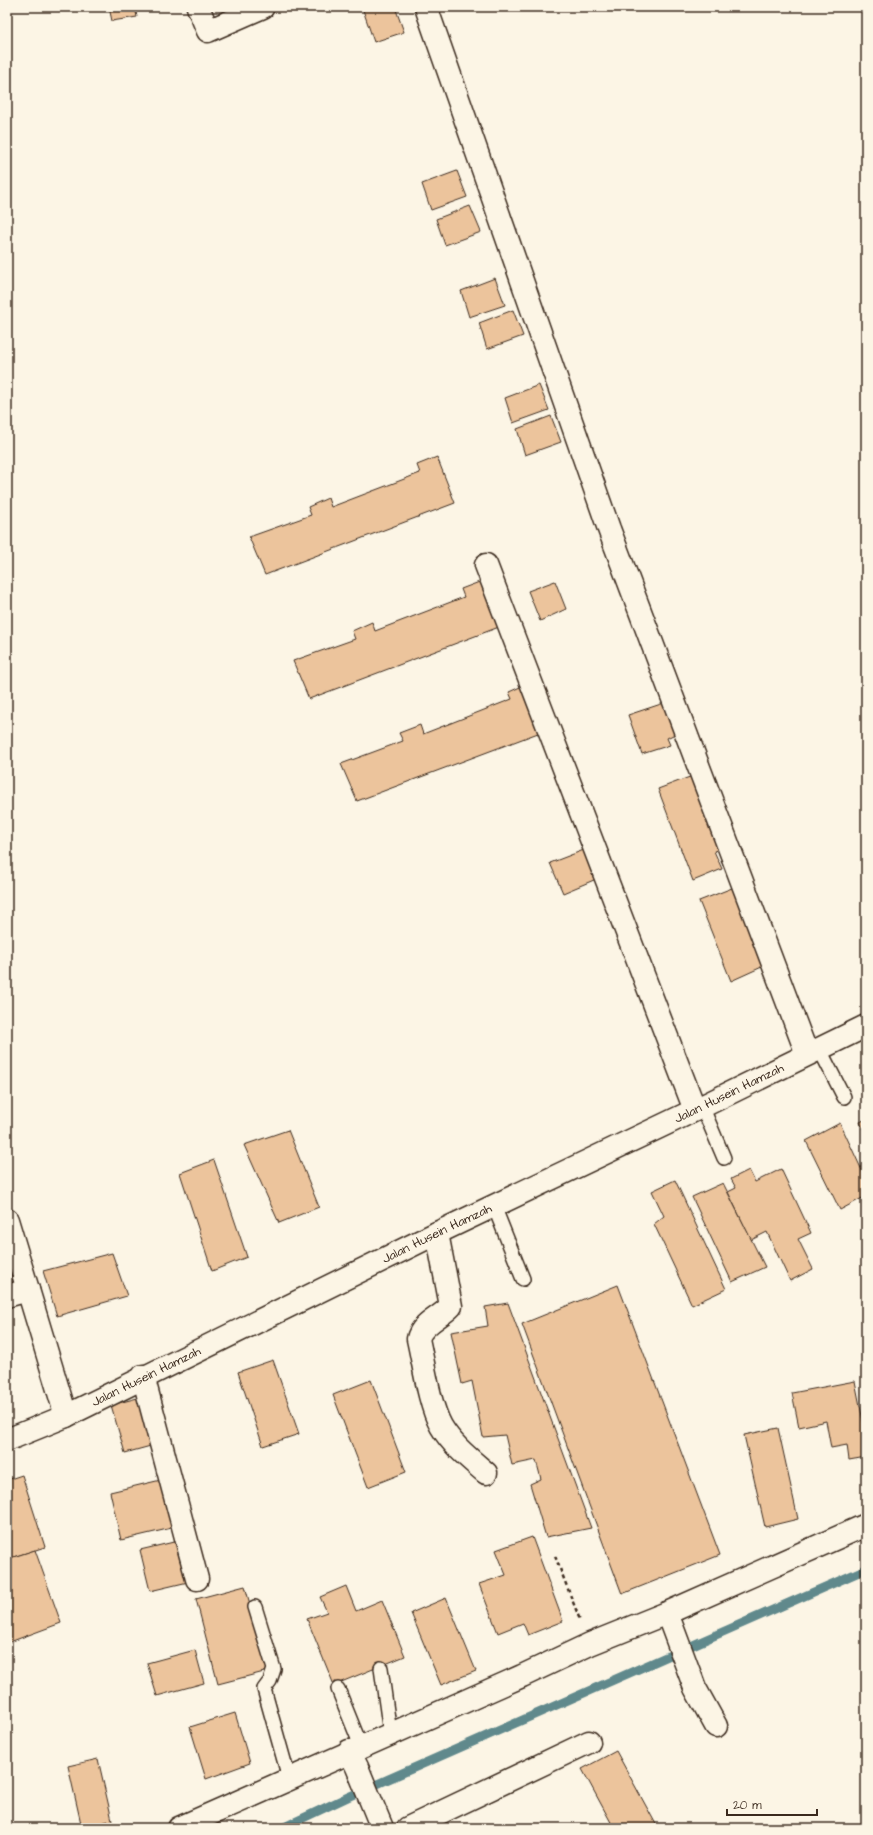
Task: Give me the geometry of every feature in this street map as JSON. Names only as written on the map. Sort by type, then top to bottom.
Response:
[{"type":"street","points":[[198,7],[208,31],[263,7]]},
{"type":"street","points":[[426,7],[609,528],[813,1051]]},
{"type":"street","points":[[486,565],[699,1108]]},
{"type":"street","name":"Jalan Husein Hamzah","points":[[7,1440],[66,1416],[144,1376],[437,1233],[699,1108],[866,1026]]},
{"type":"street","points":[[7,1220],[66,1416]]},
{"type":"street","points":[[437,1233],[451,1306],[425,1328],[419,1334],[418,1339],[433,1405],[441,1426],[457,1447],[486,1473]]},
{"type":"street","points":[[7,1296],[28,1290]]},
{"type":"street","points":[[144,1376],[197,1579]]},
{"type":"street","points":[[178,1828],[289,1778],[356,1755],[390,1733],[522,1676],[590,1644],[671,1623],[866,1525]]},
{"type":"street","points":[[671,1623],[695,1688],[716,1726]]},
{"type":"street","points":[[408,1828],[590,1742]]},
{"type":"street","points":[[356,1755],[382,1828]]},
{"type":"lane","points":[[813,1051],[844,1097]]},
{"type":"lane","points":[[699,1108],[724,1158]]},
{"type":"lane","points":[[494,1206],[523,1279]]},
{"type":"lane","points":[[255,1607],[274,1668],[270,1681],[264,1690],[289,1778]]},
{"type":"lane","points":[[381,1668],[390,1733]]},
{"type":"lane","points":[[338,1689],[356,1755]]},
{"type":"path","points":[[555,1556],[590,1644]]},
{"type":"building","points":[[109,7],[135,7],[137,17],[112,21]]},
{"type":"building","points":[[362,7],[395,7],[404,32],[374,42]]},
{"type":"building","points":[[457,171],[467,197],[431,210],[422,184]]},
{"type":"building","points":[[470,206],[481,232],[445,245],[436,219]]},
{"type":"building","points":[[495,278],[505,305],[469,317],[461,291]]},
{"type":"building","points":[[513,310],[523,336],[487,349],[479,323]]},
{"type":"building","points":[[539,385],[549,410],[513,423],[505,398]]},
{"type":"building","points":[[551,416],[561,442],[525,455],[517,429]]},
{"type":"building","points":[[437,457],[455,503],[265,575],[249,537],[311,515],[308,507],[328,498],[331,507],[420,473],[417,465]]},
{"type":"building","points":[[482,581],[499,627],[309,699],[293,661],[355,639],[352,631],[372,622],[375,631],[464,597],[461,589]]},
{"type":"building","points":[[555,581],[566,609],[540,621],[528,591]]},
{"type":"building","points":[[529,683],[546,730],[357,801],[341,764],[403,741],[399,733],[420,725],[423,734],[512,699],[509,692]]},
{"type":"building","points":[[664,703],[677,733],[667,738],[670,745],[642,754],[628,715]]},
{"type":"building","points":[[695,775],[725,847],[714,851],[722,869],[693,881],[658,789]]},
{"type":"building","points":[[589,848],[601,877],[563,893],[550,863]]},
{"type":"building","points":[[732,888],[764,966],[731,981],[699,901]]},
{"type":"building","points":[[866,1119],[866,1135],[860,1122]]},
{"type":"building","points":[[840,1123],[866,1179],[866,1196],[840,1210],[806,1141]]},
{"type":"building","points":[[288,1130],[319,1207],[279,1223],[244,1145]]},
{"type":"building","points":[[214,1160],[247,1257],[212,1271],[180,1173]]},
{"type":"building","points":[[781,1169],[811,1233],[798,1239],[813,1269],[790,1281],[767,1232],[751,1240],[728,1192],[736,1188],[731,1179],[749,1170],[755,1182]]},
{"type":"building","points":[[675,1180],[726,1289],[692,1305],[654,1224],[664,1216],[652,1191]]},
{"type":"building","points":[[723,1183],[765,1267],[732,1282],[692,1197]]},
{"type":"building","points":[[112,1253],[127,1296],[57,1316],[43,1271]]},
{"type":"building","points":[[618,1285],[720,1555],[622,1594],[522,1324]]},
{"type":"building","points":[[508,1303],[591,1528],[546,1537],[530,1484],[541,1479],[536,1460],[512,1465],[505,1435],[483,1437],[472,1381],[462,1384],[451,1332],[488,1326],[485,1307]]},
{"type":"building","points":[[273,1360],[299,1434],[263,1446],[238,1372]]},
{"type":"building","points":[[371,1380],[406,1472],[368,1487],[333,1395]]},
{"type":"building","points":[[855,1381],[866,1436],[866,1457],[849,1460],[847,1445],[831,1448],[826,1421],[799,1427],[792,1393]]},
{"type":"building","points":[[145,1396],[158,1444],[125,1453],[111,1405]]},
{"type":"building","points":[[778,1428],[798,1519],[765,1527],[744,1435]]},
{"type":"building","points":[[22,1475],[45,1547],[7,1559],[7,1480]]},
{"type":"building","points":[[165,1479],[176,1527],[121,1540],[110,1492]]},
{"type":"building","points":[[532,1537],[563,1621],[528,1635],[523,1623],[498,1633],[479,1584],[506,1575],[496,1550]]},
{"type":"building","points":[[178,1541],[188,1582],[150,1591],[140,1550]]},
{"type":"building","points":[[35,1550],[61,1623],[7,1643],[7,1559]]},
{"type":"building","points":[[245,1586],[268,1671],[218,1684],[196,1599]]},
{"type":"building","points":[[346,1586],[356,1611],[382,1600],[405,1656],[334,1685],[307,1619],[327,1612],[320,1597]]},
{"type":"building","points":[[446,1598],[476,1671],[441,1685],[411,1613]]},
{"type":"building","points":[[195,1650],[204,1683],[157,1696],[147,1663]]},
{"type":"building","points":[[235,1713],[250,1763],[206,1779],[190,1727]]},
{"type":"building","points":[[616,1751],[658,1828],[614,1828],[582,1769]]},
{"type":"building","points":[[98,1759],[112,1820],[82,1828],[68,1766]]},
{"type":"building","points":[[7,1813],[9,1828],[7,1828]]},
{"type":"waterway","points":[[282,1828],[350,1796],[866,1569]]}]
